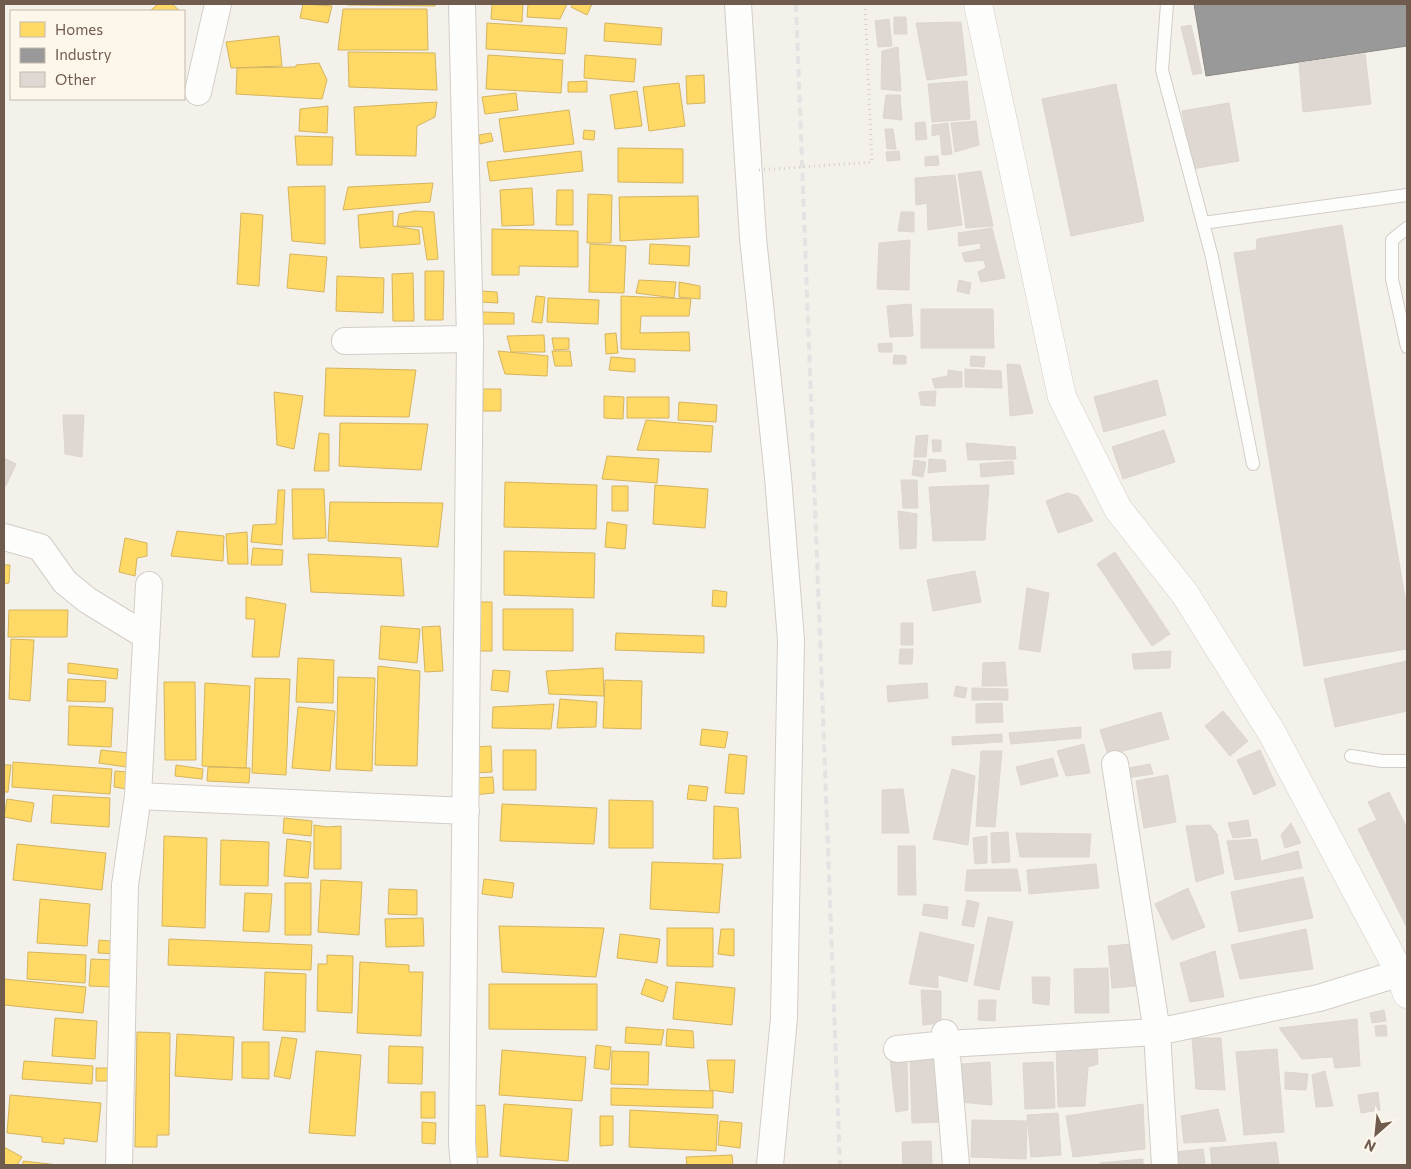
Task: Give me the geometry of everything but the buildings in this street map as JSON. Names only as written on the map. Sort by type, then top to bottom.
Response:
[{"type":"street","points":[[198,92],[218,4]]},
{"type":"street","points":[[462,4],[470,340],[462,1144],[464,1165]]},
{"type":"street","points":[[738,4],[753,238],[778,477],[791,640],[784,1018],[770,1165]]},
{"type":"street","points":[[897,1049],[946,1039],[1157,1032],[1319,998],[1404,983],[1272,733],[1185,594],[1118,509],[1062,397],[978,4]]},
{"type":"street","points":[[345,341],[470,340]]},
{"type":"street","points":[[4,538],[40,547],[65,582],[87,600],[146,636]]},
{"type":"street","points":[[119,1165],[124,1021],[125,885],[138,796],[149,584]]},
{"type":"street","points":[[1115,764],[1157,1032],[1164,1165]]},
{"type":"street","points":[[138,796],[466,811]]},
{"type":"street","points":[[946,1039],[956,1165]]},
{"type":"lane","points":[[1167,4],[1162,70],[1212,257],[1253,464]]},
{"type":"lane","points":[[1203,223],[1407,195]]},
{"type":"lane","points":[[1407,228],[1392,240],[1392,279],[1407,347]]},
{"type":"lane","points":[[1351,756],[1382,761],[1407,761]]},
{"type":"path","points":[[759,170],[872,162],[865,4]]},
{"type":"railway","points":[[796,4],[840,1165]]}]
